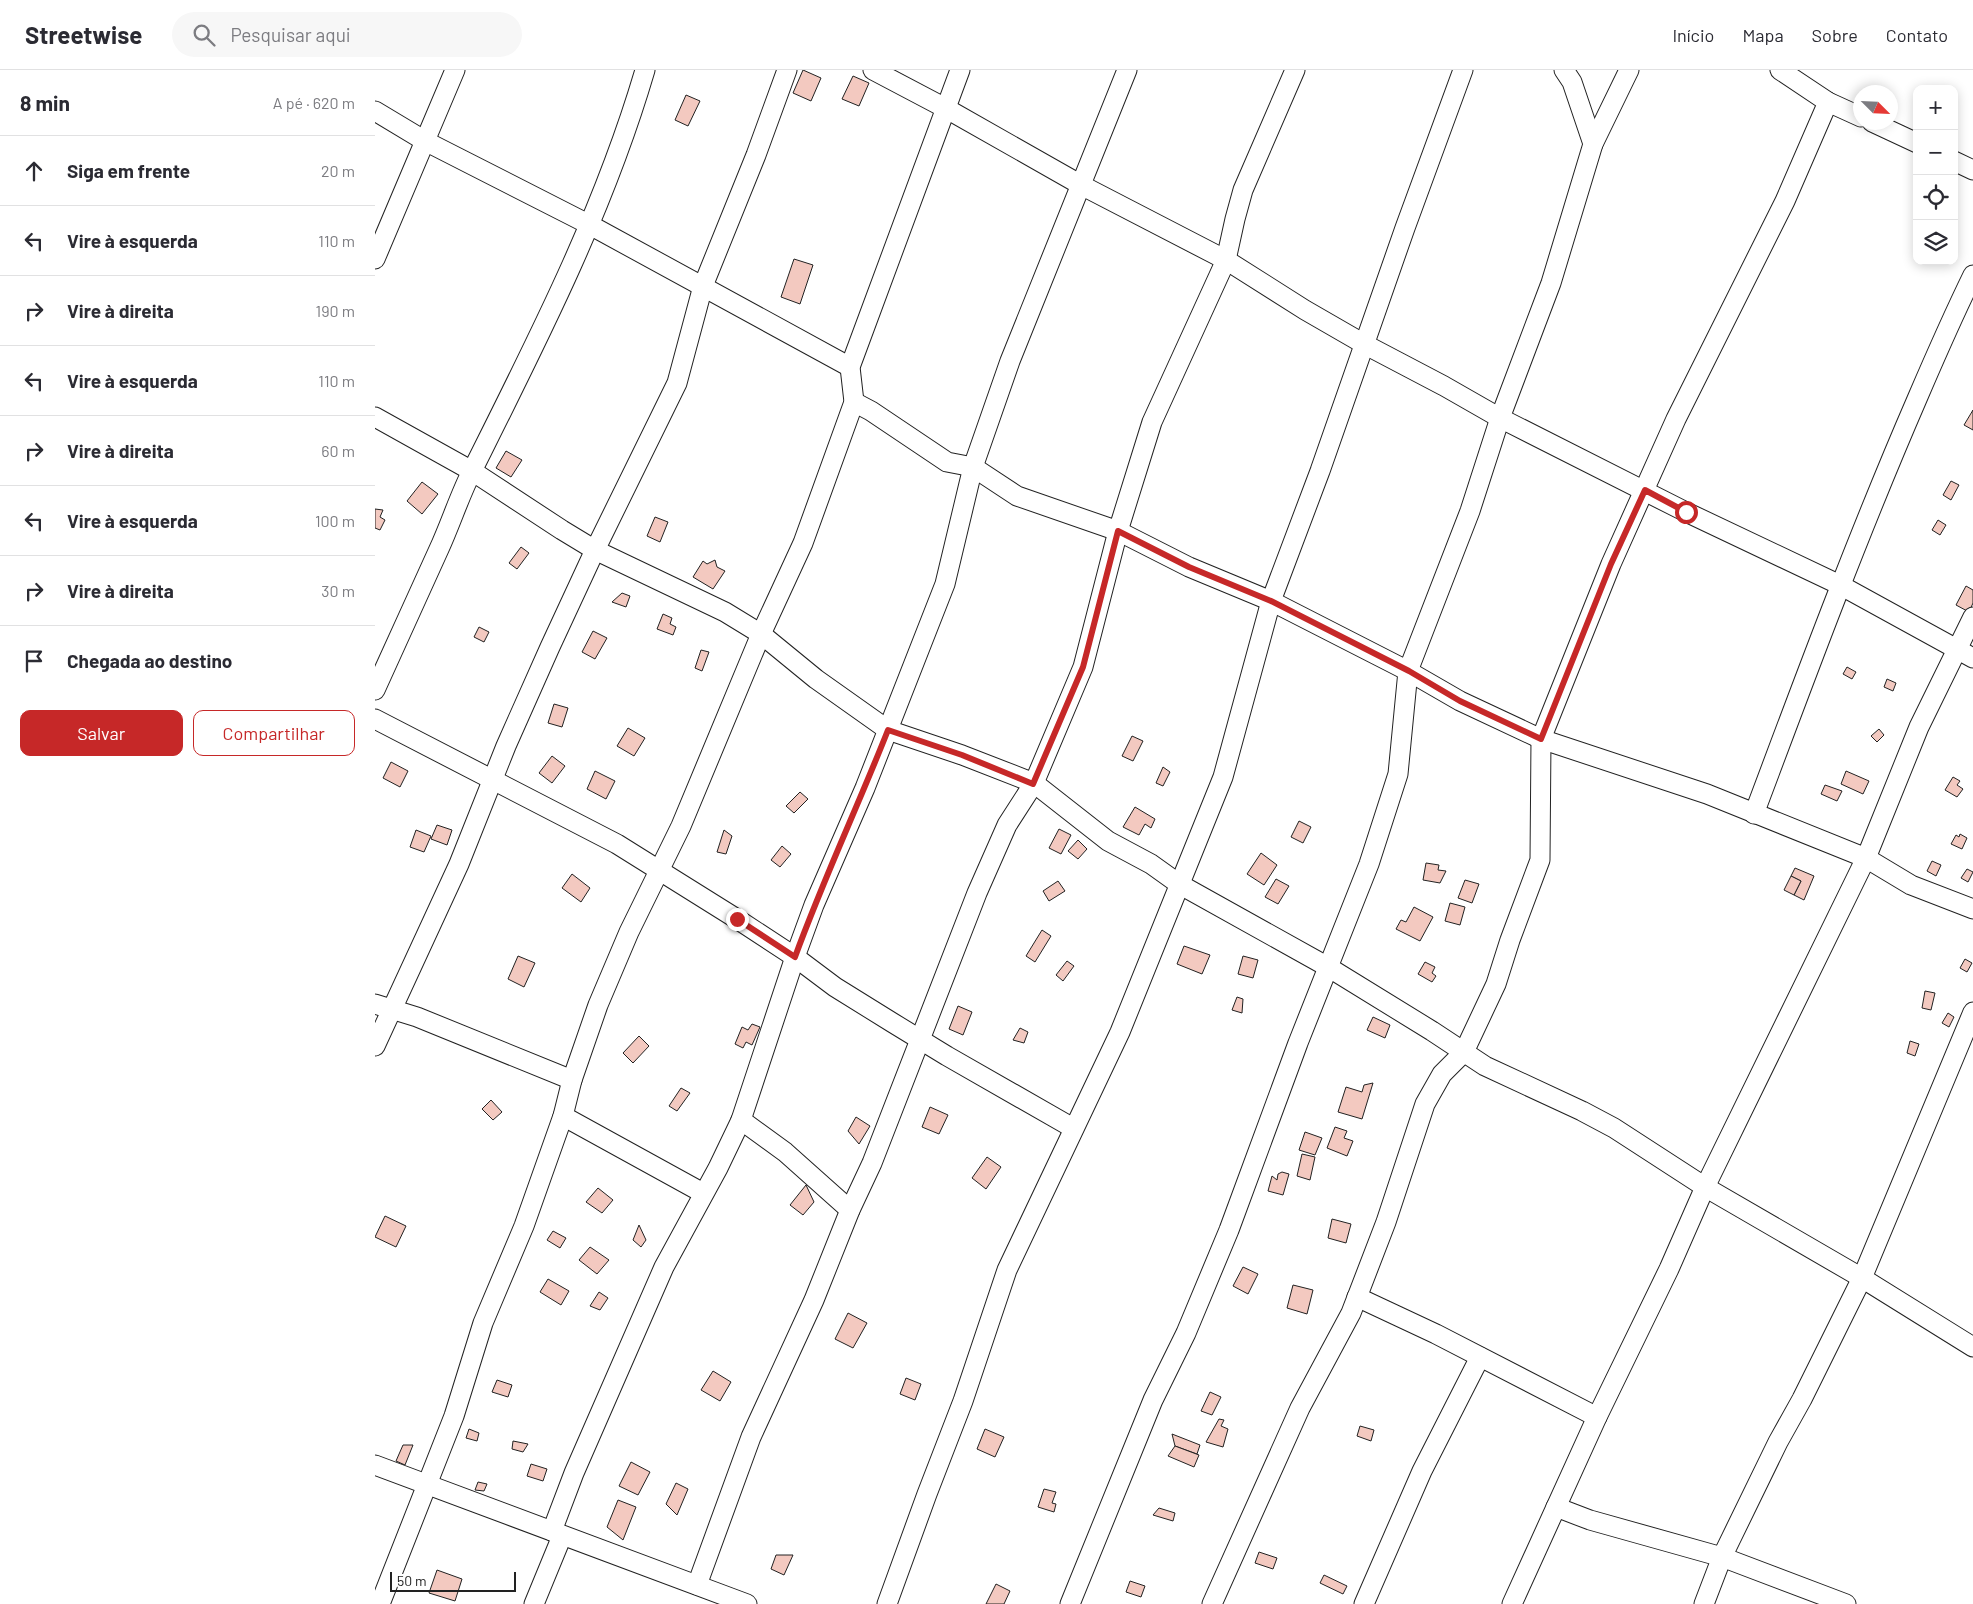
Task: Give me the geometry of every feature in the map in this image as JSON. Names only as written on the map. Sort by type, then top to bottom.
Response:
[{"type":"street","points":[[375,259],[455,70]]},
{"type":"street","points":[[375,690],[440,548],[472,471],[538,340],[590,225],[635,104],[645,70]]},
{"type":"street","points":[[375,1046],[384,1007],[459,864],[506,746],[595,550],[677,383],[703,286],[756,155],[787,70]]},
{"type":"street","points":[[873,70],[947,108],[1081,185],[1226,260],[1364,344],[1500,418],[1686,512],[1840,585],[1965,654]]},
{"type":"street","points":[[380,1604],[401,1545],[453,1416],[483,1323],[524,1226],[563,1116],[572,1080],[598,1005],[658,869],[681,826],[761,634],[803,543],[854,402],[849,368],[960,70]]},
{"type":"street","points":[[534,1604],[574,1473],[664,1267],[718,1168],[741,1120],[813,905],[865,788],[945,584],[973,467],[1010,361],[1127,70]]},
{"type":"street","points":[[707,1593],[751,1437],[814,1300],[850,1210],[872,1163],[977,893],[1007,825],[1033,784],[1083,667],[1118,531],[1152,422],[1226,260],[1243,190],[1295,70]]},
{"type":"street","points":[[887,1604],[963,1401],[1007,1270],[1120,1032],[1223,777],[1271,601],[1320,471],[1463,70]]},
{"type":"street","points":[[1564,70],[1572,82],[1593,144]]},
{"type":"street","points":[[1070,1604],[1153,1400],[1187,1333],[1229,1230],[1369,864],[1398,774],[1409,671],[1470,511],[1500,418],[1560,257],[1593,144],[1629,70]]},
{"type":"street","points":[[1780,70],[1828,102],[1853,113]]},
{"type":"street","points":[[1212,1604],[1300,1408],[1351,1313],[1386,1222],[1425,1104],[1442,1074],[1464,1052],[1496,984],[1510,940],[1540,860],[1541,739],[1611,564],[1676,419],[1785,201],[1828,102]]},
{"type":"street","points":[[375,111],[425,141],[590,225],[849,368]]},
{"type":"street","points":[[1889,130],[1913,141]]},
{"type":"street","points":[[1958,163],[1973,170]]},
{"type":"street","points":[[1754,814],[1885,471],[1952,318],[1973,275]]},
{"type":"street","points":[[854,402],[871,411],[947,462],[973,467],[1017,496],[1118,531],[1189,567],[1271,601],[1409,671],[1460,701],[1541,739],[1707,794],[1866,858],[1911,885],[1973,909]]},
{"type":"street","points":[[375,417],[472,471],[595,550],[725,612],[761,634],[816,679],[888,730],[962,755],[1033,784],[1108,841],[1151,864],[1179,884],[1328,967],[1485,1066],[1614,1128],[1705,1187],[1862,1278],[1973,1347]]},
{"type":"street","points":[[1512,1604],[1597,1416],[1669,1269],[1705,1187],[1866,858],[1919,727],[1965,654],[1973,617]]},
{"type":"street","points":[[375,719],[617,844],[795,957],[835,987],[947,1056],[1073,1128]]},
{"type":"street","points":[[384,1007],[417,1017],[572,1080]]},
{"type":"street","points":[[1704,1604],[1722,1557],[1777,1442],[1802,1399],[1862,1278],[1973,1012]]},
{"type":"street","points":[[563,1116],[703,1193]]},
{"type":"street","points":[[741,1120],[785,1152],[850,1210]]},
{"type":"street","points":[[1357,1297],[1436,1334],[1597,1416]]},
{"type":"street","points":[[1363,1604],[1422,1471],[1480,1357]]},
{"type":"street","points":[[375,1465],[557,1533],[707,1593],[747,1604]]},
{"type":"street","points":[[1556,1507],[1590,1520],[1722,1557],[1819,1599],[1845,1604]]},
{"type":"building","points":[[803,70],[821,78],[811,101],[793,93]]},
{"type":"building","points":[[853,76],[869,83],[859,106],[842,99]]},
{"type":"building","points":[[686,95],[700,101],[688,126],[675,120]]},
{"type":"building","points":[[794,259],[813,265],[800,304],[781,297]]},
{"type":"building","points":[[1973,410],[1973,430],[1964,425]]},
{"type":"building","points":[[506,451],[522,460],[511,477],[496,468]]},
{"type":"building","points":[[1951,481],[1959,485],[1951,500],[1943,495]]},
{"type":"building","points":[[422,482],[438,494],[422,514],[407,501]]},
{"type":"building","points":[[375,509],[383,510],[380,517],[385,520],[380,530],[375,528]]},
{"type":"building","points":[[655,517],[668,522],[660,542],[647,536]]},
{"type":"building","points":[[1938,520],[1946,525],[1940,535],[1932,530]]},
{"type":"building","points":[[521,547],[529,553],[517,569],[509,563]]},
{"type":"building","points":[[715,560],[717,567],[725,571],[713,589],[693,577],[703,561],[707,564]]},
{"type":"building","points":[[1966,586],[1973,590],[1973,603],[1969,612],[1956,605]]},
{"type":"building","points":[[622,593],[630,596],[626,607],[612,602]]},
{"type":"building","points":[[663,614],[672,618],[670,624],[676,627],[673,635],[657,629]]},
{"type":"building","points":[[479,627],[489,632],[484,642],[474,637]]},
{"type":"building","points":[[593,631],[607,638],[595,659],[582,652]]},
{"type":"building","points":[[701,650],[709,652],[702,671],[695,668]]},
{"type":"building","points":[[1847,667],[1856,672],[1852,679],[1843,674]]},
{"type":"building","points":[[1887,679],[1896,683],[1893,691],[1884,687]]},
{"type":"building","points":[[554,704],[568,708],[562,727],[548,723]]},
{"type":"building","points":[[628,728],[645,738],[634,756],[617,746]]},
{"type":"building","points":[[1879,729],[1884,735],[1877,742],[1871,736]]},
{"type":"building","points":[[1132,736],[1143,741],[1133,761],[1122,756]]},
{"type":"building","points":[[552,756],[565,766],[552,783],[539,773]]},
{"type":"building","points":[[391,762],[408,771],[400,787],[383,778]]},
{"type":"building","points":[[1163,767],[1170,772],[1163,786],[1156,783]]},
{"type":"building","points":[[595,771],[615,781],[606,799],[587,789]]},
{"type":"building","points":[[1846,771],[1869,781],[1863,794],[1841,784]]},
{"type":"building","points":[[1953,777],[1960,781],[1957,785],[1963,789],[1957,797],[1945,790]]},
{"type":"building","points":[[1825,785],[1842,791],[1837,801],[1821,794]]},
{"type":"building","points":[[800,792],[808,799],[794,813],[786,806]]},
{"type":"building","points":[[1135,807],[1155,819],[1151,828],[1145,824],[1139,835],[1123,827]]},
{"type":"building","points":[[1299,821],[1311,827],[1303,843],[1291,837]]},
{"type":"building","points":[[437,825],[452,830],[447,845],[431,839]]},
{"type":"building","points":[[1059,829],[1071,835],[1061,854],[1049,848]]},
{"type":"building","points":[[416,830],[431,836],[424,852],[410,847]]},
{"type":"building","points":[[724,830],[732,836],[726,854],[717,852]]},
{"type":"building","points":[[1960,834],[1967,838],[1962,849],[1951,844],[1956,835],[1959,837]]},
{"type":"building","points":[[1078,840],[1087,849],[1078,859],[1068,851]]},
{"type":"building","points":[[782,846],[791,854],[780,867],[771,860]]},
{"type":"building","points":[[1261,853],[1277,865],[1264,885],[1247,874]]},
{"type":"building","points":[[1932,861],[1941,865],[1936,876],[1927,871]]},
{"type":"building","points":[[1426,863],[1439,865],[1438,870],[1446,871],[1440,883],[1423,880]]},
{"type":"building","points":[[1795,868],[1814,876],[1804,900],[1794,895],[1801,881],[1791,876]]},
{"type":"building","points":[[1967,869],[1973,872],[1968,882],[1961,878]]},
{"type":"building","points":[[572,874],[590,888],[581,902],[562,888]]},
{"type":"building","points":[[1791,876],[1801,881],[1794,895],[1784,890]]},
{"type":"building","points":[[1276,879],[1289,886],[1278,904],[1265,897]]},
{"type":"building","points":[[1465,880],[1479,884],[1472,903],[1458,898]]},
{"type":"building","points":[[1058,881],[1065,891],[1049,901],[1043,891]]},
{"type":"building","points":[[1450,903],[1465,907],[1460,925],[1445,921]]},
{"type":"building","points":[[1414,907],[1433,917],[1420,941],[1396,929],[1401,920],[1406,922]]},
{"type":"building","points":[[1042,930],[1051,936],[1035,962],[1026,956]]},
{"type":"building","points":[[1184,946],[1210,955],[1202,974],[1177,964]]},
{"type":"building","points":[[518,956],[535,963],[524,987],[508,979]]},
{"type":"building","points":[[1243,956],[1258,960],[1253,978],[1238,974]]},
{"type":"building","points":[[1965,959],[1972,963],[1967,972],[1960,968]]},
{"type":"building","points":[[1067,961],[1074,966],[1063,981],[1056,975]]},
{"type":"building","points":[[1425,962],[1435,967],[1432,973],[1436,976],[1432,982],[1418,974]]},
{"type":"building","points":[[1925,991],[1935,993],[1931,1010],[1922,1008]]},
{"type":"building","points":[[1237,997],[1243,999],[1242,1013],[1232,1010]]},
{"type":"building","points":[[958,1006],[972,1012],[963,1035],[949,1029]]},
{"type":"building","points":[[1948,1013],[1954,1017],[1949,1027],[1942,1023]]},
{"type":"building","points":[[1373,1017],[1390,1025],[1385,1038],[1367,1030]]},
{"type":"building","points":[[752,1024],[760,1027],[752,1045],[746,1042],[743,1048],[735,1044],[742,1027],[748,1030]]},
{"type":"building","points":[[1020,1028],[1028,1032],[1024,1043],[1013,1040]]},
{"type":"building","points":[[639,1036],[649,1046],[633,1063],[623,1053]]},
{"type":"building","points":[[1910,1041],[1919,1044],[1915,1056],[1907,1053]]},
{"type":"building","points":[[1373,1083],[1362,1119],[1338,1112],[1346,1087],[1362,1092],[1364,1085]]},
{"type":"building","points":[[681,1088],[690,1093],[677,1111],[669,1106]]},
{"type":"building","points":[[491,1100],[502,1112],[493,1120],[482,1109]]},
{"type":"building","points":[[930,1107],[948,1115],[939,1134],[922,1127]]},
{"type":"building","points":[[856,1117],[870,1126],[859,1144],[848,1131]]},
{"type":"building","points":[[1335,1127],[1347,1131],[1344,1138],[1353,1141],[1347,1156],[1327,1148]]},
{"type":"building","points":[[1305,1132],[1322,1138],[1315,1155],[1299,1150]]},
{"type":"building","points":[[1302,1154],[1315,1157],[1310,1180],[1297,1176]]},
{"type":"building","points":[[987,1157],[1001,1167],[986,1189],[972,1178]]},
{"type":"building","points":[[1282,1172],[1289,1174],[1283,1195],[1268,1191],[1272,1176],[1277,1180],[1278,1174]]},
{"type":"building","points":[[806,1185],[814,1202],[803,1215],[790,1205]]},
{"type":"building","points":[[598,1188],[613,1200],[602,1213],[586,1202]]},
{"type":"building","points":[[385,1216],[406,1226],[396,1247],[375,1237]]},
{"type":"building","points":[[1332,1219],[1351,1224],[1346,1243],[1328,1238]]},
{"type":"building","points":[[639,1225],[646,1240],[641,1247],[633,1240]]},
{"type":"building","points":[[553,1231],[566,1238],[560,1248],[547,1240]]},
{"type":"building","points":[[590,1247],[609,1260],[597,1274],[579,1260]]},
{"type":"building","points":[[1243,1267],[1258,1274],[1248,1294],[1233,1286]]},
{"type":"building","points":[[548,1279],[569,1291],[561,1305],[540,1292]]},
{"type":"building","points":[[1293,1285],[1313,1290],[1307,1314],[1287,1308]]},
{"type":"building","points":[[599,1292],[608,1298],[600,1310],[590,1306]]},
{"type":"building","points":[[848,1313],[867,1323],[853,1348],[835,1339]]},
{"type":"building","points":[[713,1371],[731,1382],[720,1401],[701,1390]]},
{"type":"building","points":[[906,1378],[921,1384],[915,1400],[900,1394]]},
{"type":"building","points":[[497,1380],[512,1385],[508,1397],[492,1392]]},
{"type":"building","points":[[1210,1392],[1221,1397],[1212,1415],[1201,1411]]},
{"type":"building","points":[[1219,1419],[1224,1420],[1221,1426],[1228,1429],[1223,1447],[1206,1442]]},
{"type":"building","points":[[1360,1426],[1374,1430],[1371,1441],[1357,1436]]},
{"type":"building","points":[[469,1429],[479,1433],[477,1441],[466,1438]]},
{"type":"building","points":[[985,1429],[1004,1437],[995,1457],[977,1449]]},
{"type":"building","points":[[1172,1434],[1200,1445],[1197,1454],[1175,1446]]},
{"type":"building","points":[[513,1441],[528,1444],[523,1452],[512,1449]]},
{"type":"building","points":[[403,1445],[413,1445],[405,1465],[396,1461]]},
{"type":"building","points":[[1175,1446],[1199,1455],[1194,1467],[1168,1456]]},
{"type":"building","points":[[631,1462],[650,1472],[638,1495],[619,1486]]},
{"type":"building","points":[[531,1464],[547,1469],[543,1481],[527,1476]]},
{"type":"building","points":[[478,1482],[487,1484],[484,1491],[475,1490]]},
{"type":"building","points":[[676,1483],[688,1489],[677,1515],[666,1504]]},
{"type":"building","points":[[1044,1489],[1056,1492],[1052,1503],[1056,1504],[1054,1512],[1038,1507]]},
{"type":"building","points":[[618,1500],[636,1507],[623,1540],[607,1527]]},
{"type":"building","points":[[1159,1508],[1175,1513],[1173,1521],[1153,1515]]},
{"type":"building","points":[[1259,1552],[1277,1558],[1273,1569],[1255,1563]]},
{"type":"building","points":[[776,1555],[793,1555],[784,1575],[771,1569]]},
{"type":"building","points":[[437,1570],[462,1579],[455,1601],[429,1593]]},
{"type":"building","points":[[1324,1575],[1347,1586],[1343,1594],[1320,1583]]},
{"type":"building","points":[[1130,1581],[1145,1586],[1141,1597],[1126,1592]]},
{"type":"building","points":[[996,1584],[1010,1591],[1004,1604],[986,1604]]},
{"type":"route","points":[[737,919],[795,957],[813,905],[865,788],[888,730],[962,755],[1033,784],[1083,667],[1118,531],[1189,567],[1271,601],[1409,671],[1460,701],[1541,739],[1611,564],[1645,490],[1686,512]]}]
